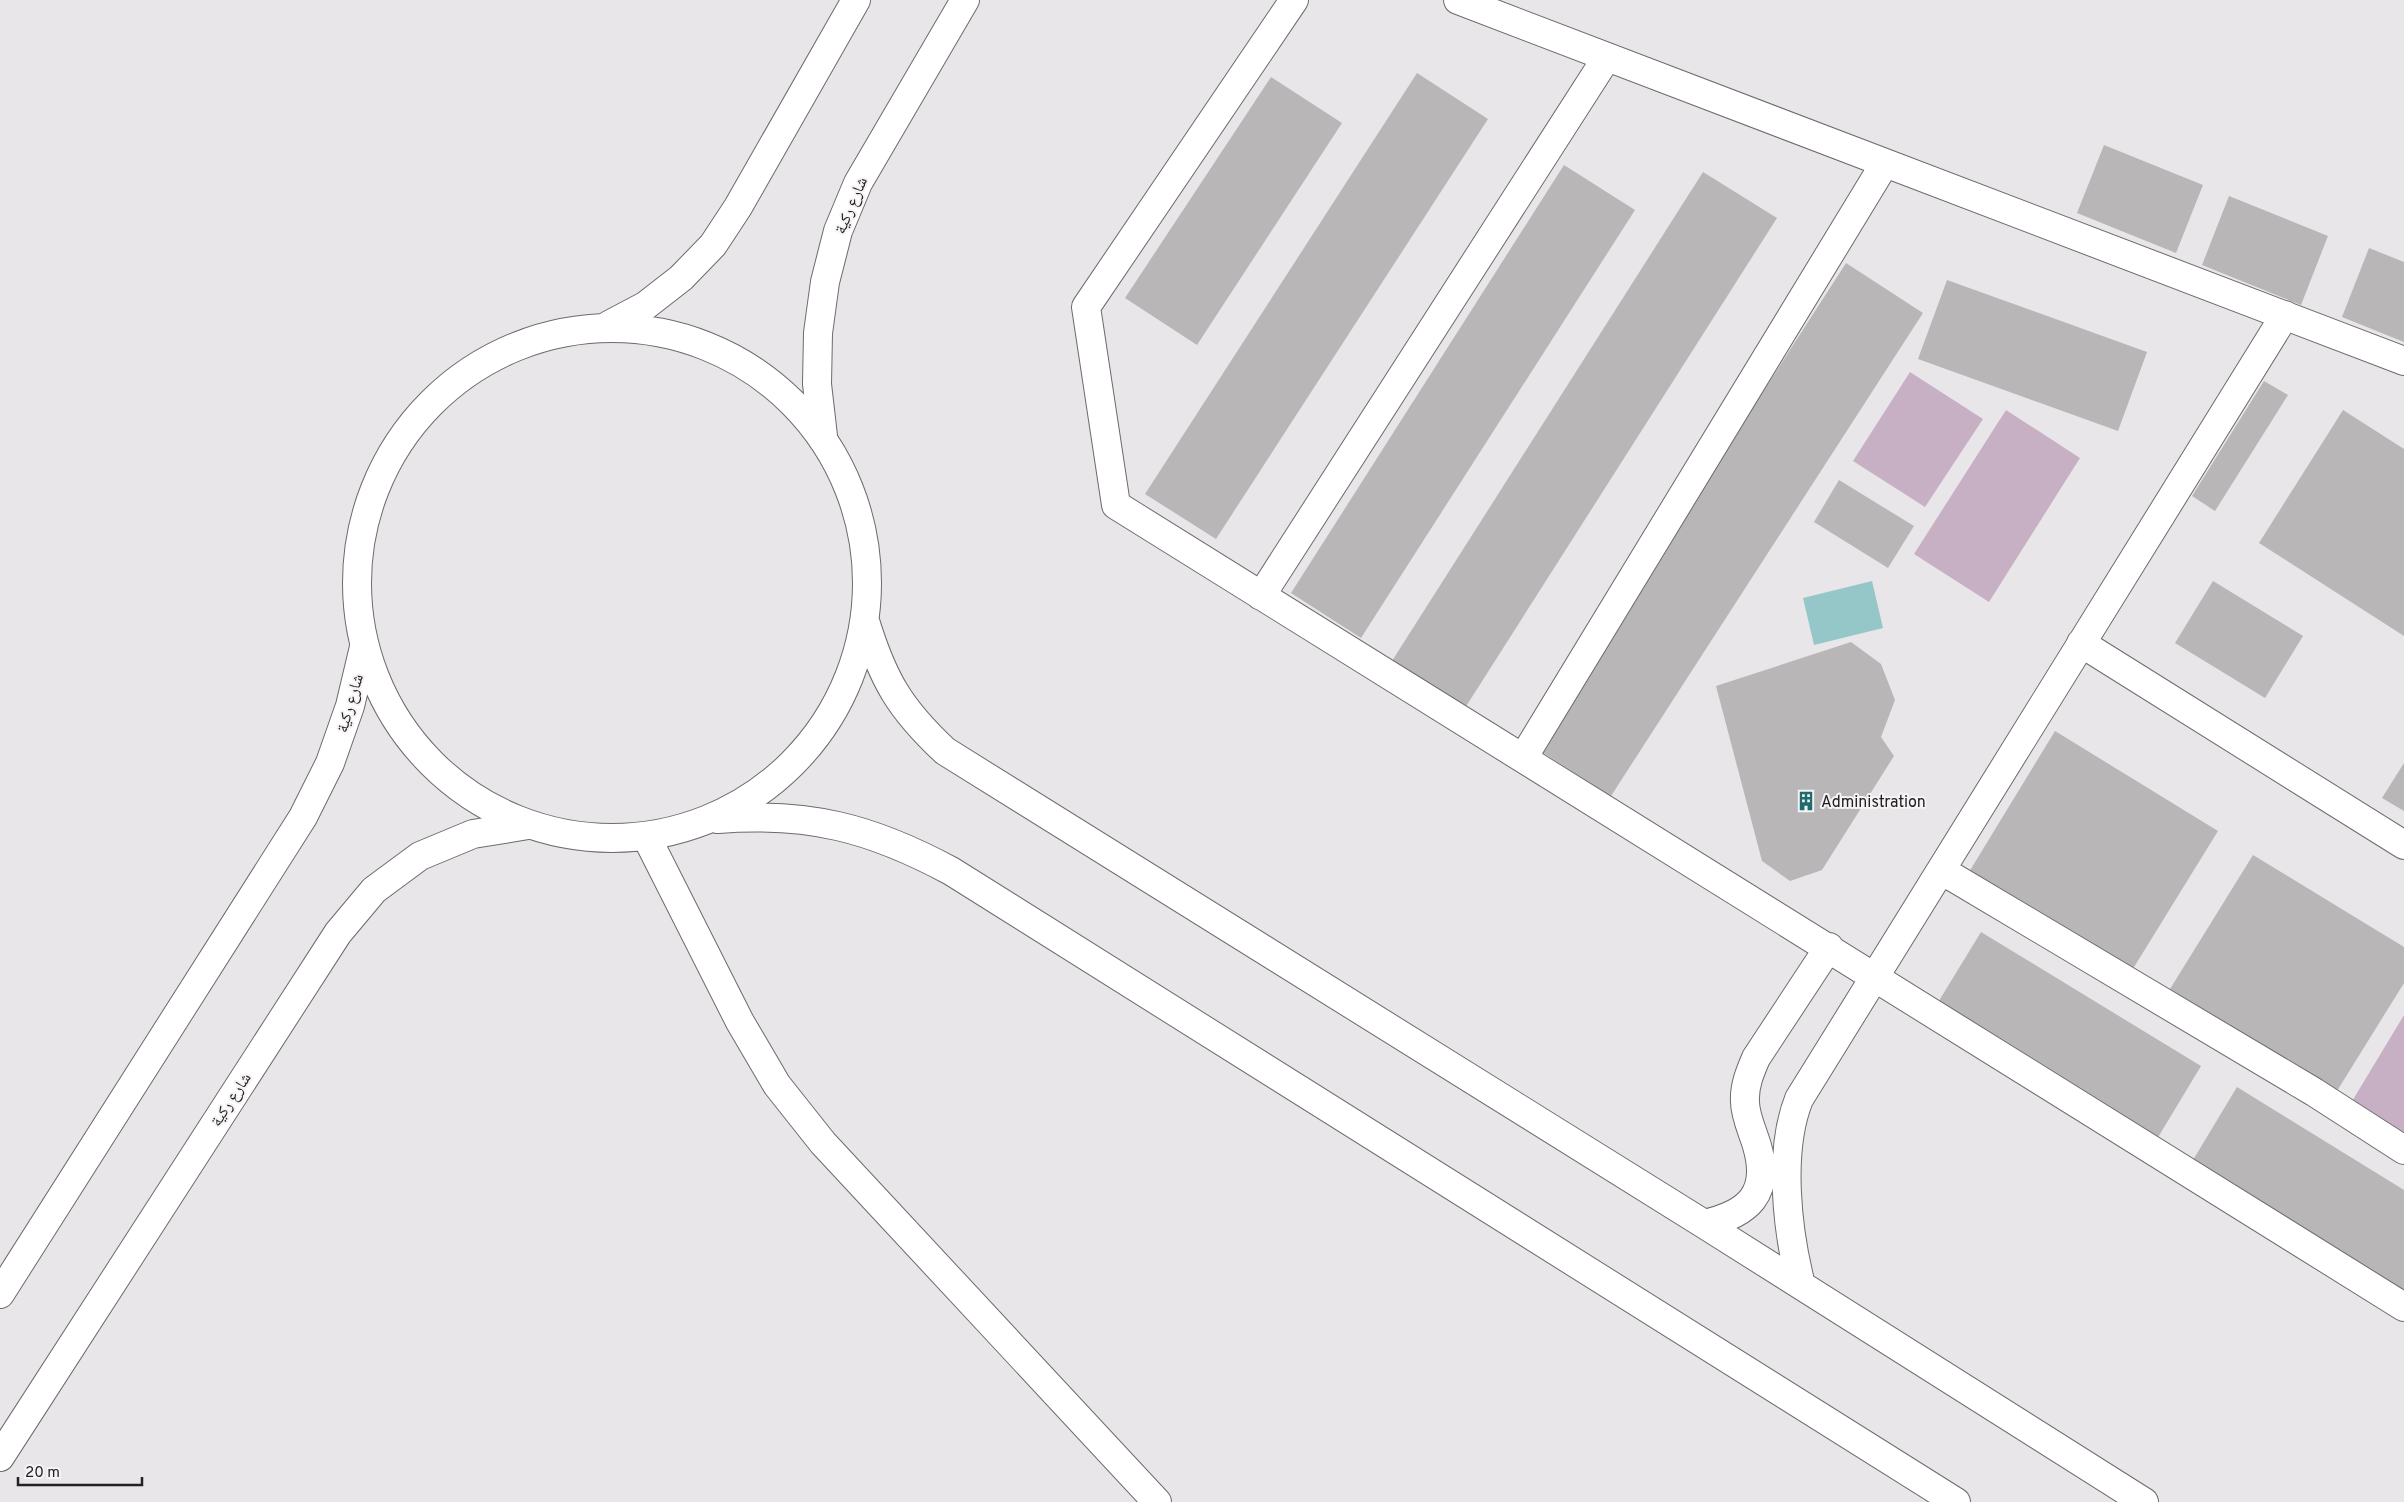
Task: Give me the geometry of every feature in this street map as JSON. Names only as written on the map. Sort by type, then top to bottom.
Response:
[{"type":"street","points":[[609,325],[645,306],[682,278],[713,245],[738,207],[856,0]]},
{"type":"street","name":"شارع ركية","points":[[823,436],[817,384],[818,333],[825,282],[838,231],[858,183],[965,0]]},
{"type":"street","points":[[1294,0],[1086,307],[1116,505],[1829,947],[2404,1307]]},
{"type":"street","points":[[1458,0],[2404,361]]},
{"type":"street","points":[[1261,596],[1607,57]]},
{"type":"street","points":[[1523,758],[1885,163]]},
{"type":"street","points":[[1801,1285],[1790,1229],[1788,1201],[1792,1121],[1799,1099],[2285,315]]},
{"type":"street","points":[[714,819],[758,792],[791,765],[819,732],[841,695],[857,654],[864,619],[867,582],[864,546],[857,511],[842,472],[823,436],[795,404],[764,377],[729,355],[691,339],[651,330],[609,325],[568,331],[528,342],[489,359],[454,382],[423,411],[398,445],[378,482],[364,522],[357,563],[357,606],[364,648],[378,687],[398,725],[423,758],[455,786],[483,804],[528,825],[570,836],[608,839],[646,836],[714,819],[756,816],[796,818],[838,825],[877,836],[915,852],[944,867],[1956,1502]]},
{"type":"street","points":[[864,619],[876,656],[893,692],[917,724],[945,751],[1704,1224],[2144,1502]]},
{"type":"street","points":[[2081,643],[2404,845]]},
{"type":"street","name":"شارع ركية","points":[[0,1294],[303,817],[330,763],[350,706],[364,648]]},
{"type":"street","name":"شارع ركية","points":[[0,1457],[338,934],[374,890],[420,856],[473,834],[528,825]]},
{"type":"street","points":[[646,836],[740,1022],[777,1085],[824,1143],[1157,1502]]},
{"type":"street","points":[[1941,870],[2314,1092],[2404,1150]]},
{"type":"street","points":[[1704,1224],[1733,1216],[1742,1211],[1751,1203],[1758,1190],[1761,1164],[1745,1104],[1748,1077],[1758,1054],[1829,947]]},
{"type":"shaded area","points":[[1910,372],[1983,419],[1925,507],[1853,461]]},
{"type":"shaded area","points":[[2006,410],[2080,458],[1989,602],[1914,554]]},
{"type":"shaded area","points":[[2404,1015],[2404,1141],[2348,1108]]},
{"type":"water","points":[[1872,581],[1883,628],[1814,645],[1803,598]]},
{"type":"building","points":[[1417,73],[1488,119],[1216,539],[1145,494]]},
{"type":"building","points":[[1271,77],[1342,123],[1197,345],[1125,298]]},
{"type":"building","points":[[2104,145],[2203,185],[2176,253],[2077,213]]},
{"type":"building","points":[[1564,165],[1635,210],[1361,638],[1291,593]]},
{"type":"building","points":[[1703,172],[1777,218],[1465,708],[1392,661]]},
{"type":"building","points":[[2229,196],[2328,236],[2301,305],[2202,265]]},
{"type":"building","points":[[2369,248],[2404,262],[2404,342],[2342,317]]},
{"type":"building","points":[[1846,263],[1923,313],[1611,796],[1534,747]]},
{"type":"building","points":[[1947,280],[2147,352],[2118,431],[1918,359]]},
{"type":"building","points":[[2264,381],[2288,395],[2215,511],[2192,496]]},
{"type":"building","points":[[2343,410],[2404,449],[2404,636],[2259,543]]},
{"type":"building","points":[[1839,480],[1914,526],[1888,568],[1814,522]]},
{"type":"building","points":[[2213,581],[2303,636],[2265,698],[2175,643]]},
{"type":"building","name":"Administration","points":[[1851,642],[1881,664],[1895,700],[1881,737],[1894,756],[1822,870],[1790,881],[1762,861],[1716,686]]},
{"type":"building","points":[[2055,731],[2218,831],[2131,972],[1969,872]]},
{"type":"building","points":[[2404,763],[2404,811],[2382,798]]},
{"type":"building","points":[[2253,855],[2404,947],[2404,983],[2337,1091],[2170,989]]},
{"type":"building","points":[[1981,932],[2201,1066],[2157,1139],[1937,1004]]},
{"type":"building","points":[[2237,1087],[2404,1190],[2404,1296],[2190,1165]]},
{"type":"place","name":"Administration","points":[[1806,801]]}]
